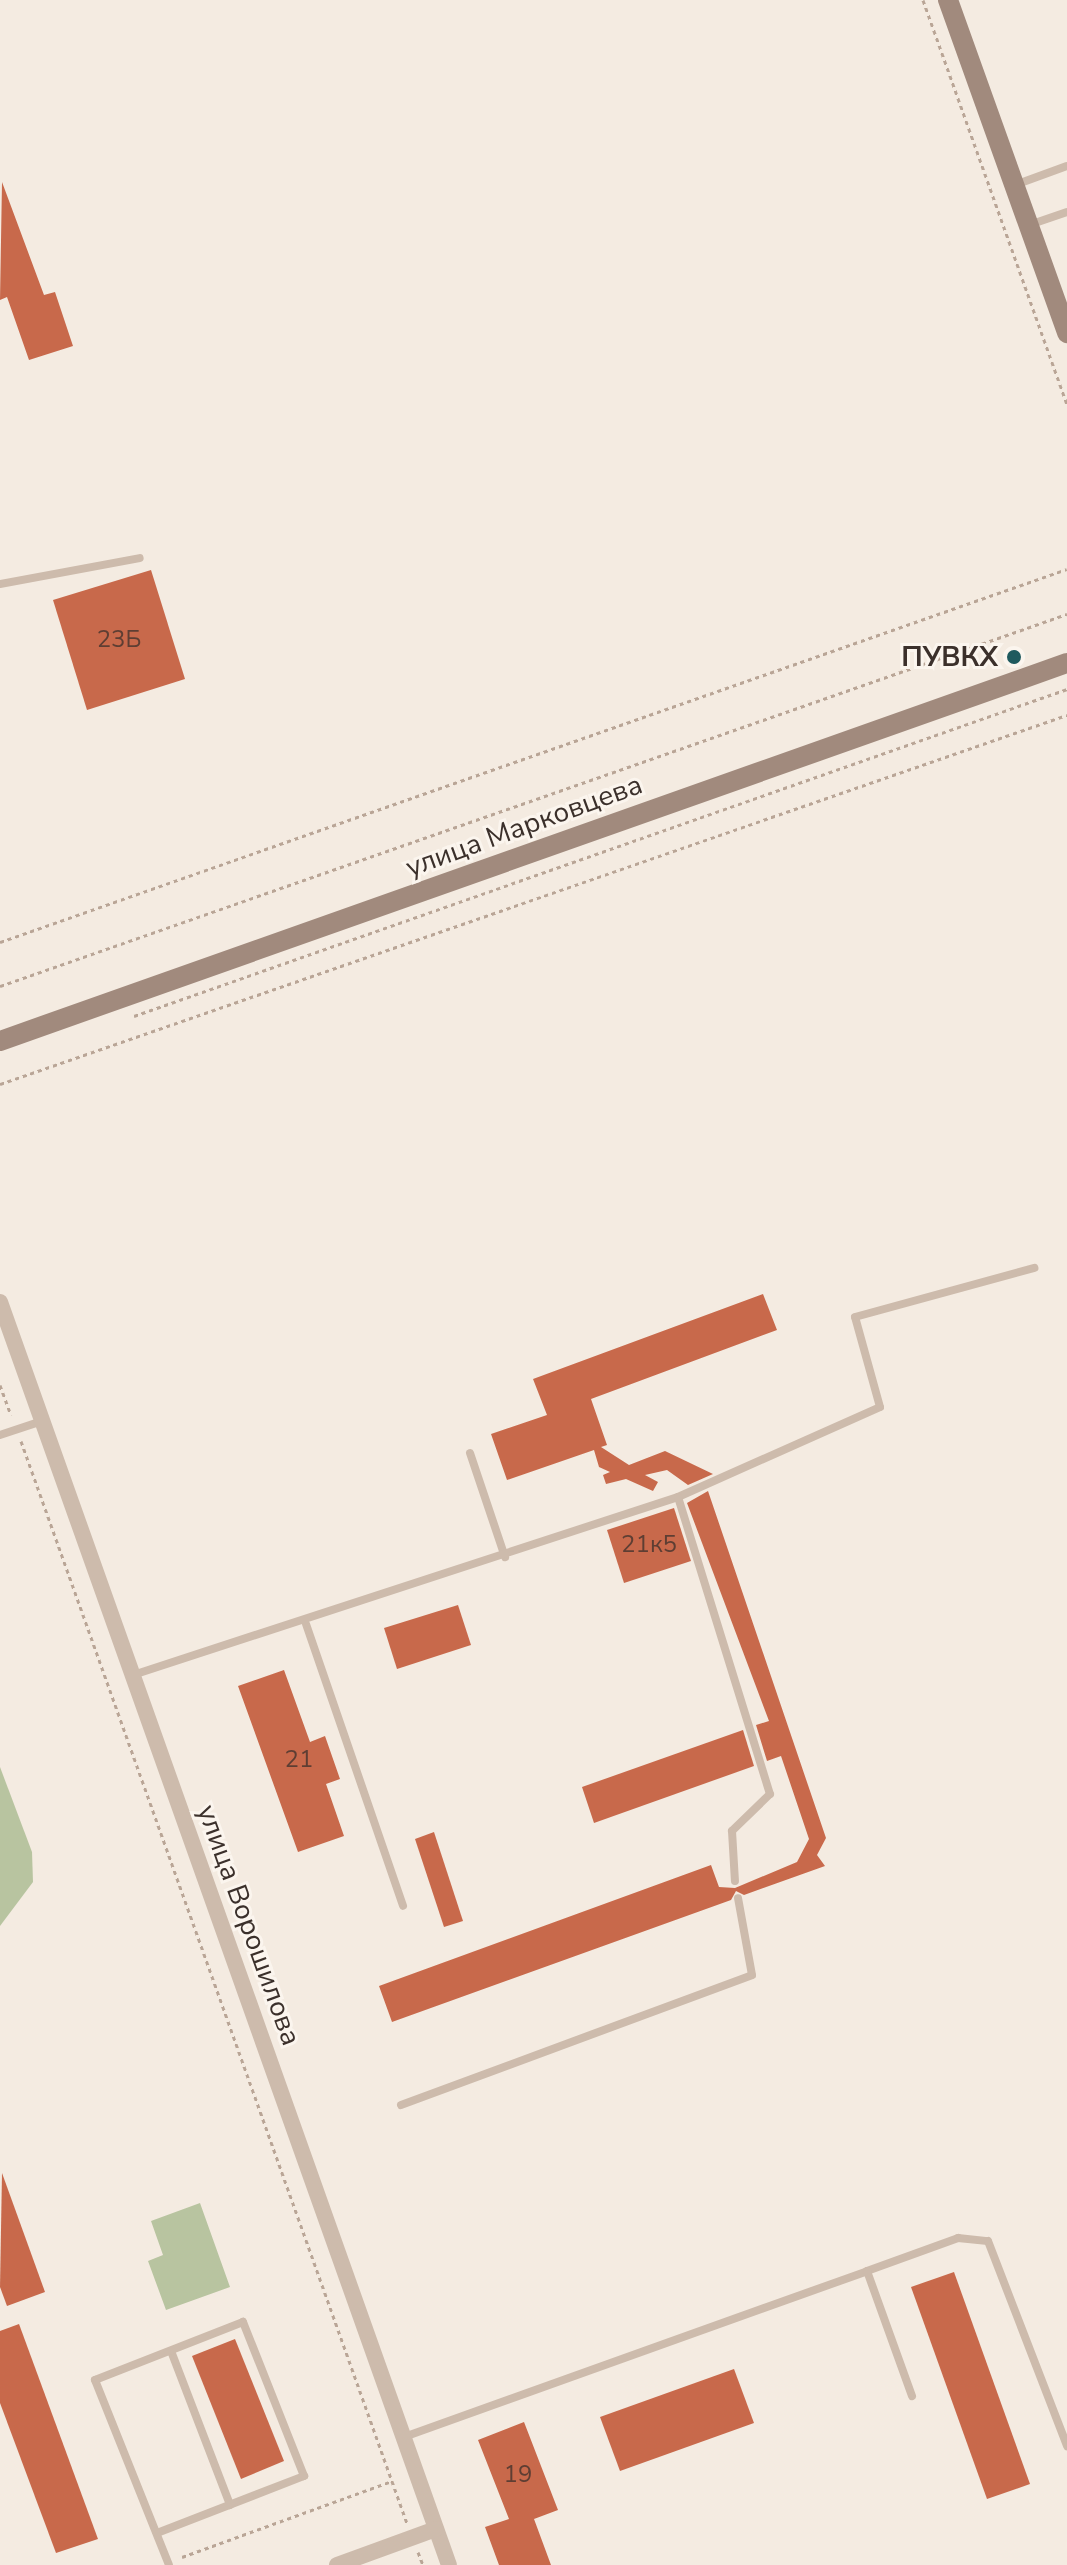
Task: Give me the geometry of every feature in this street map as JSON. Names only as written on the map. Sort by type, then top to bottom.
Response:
[{"type":"main road","points":[[948,0],[1067,333]]},
{"type":"main road","name":"улица Марковцева","points":[[0,1041],[1067,663]]},
{"type":"street","name":"улица Ворошилова","points":[[0,1302],[449,2565]]},
{"type":"street","points":[[337,2565],[436,2529]]},
{"type":"lane","points":[[1014,185],[1067,166]]},
{"type":"lane","points":[[1028,225],[1067,212]]},
{"type":"lane","points":[[0,584],[140,558]]},
{"type":"lane","points":[[132,1675],[306,1624],[678,1497],[880,1407],[855,1317],[1034,1268]]},
{"type":"lane","points":[[0,1435],[42,1421]]},
{"type":"lane","points":[[470,1453],[505,1557]]},
{"type":"lane","points":[[678,1497],[770,1794],[732,1831],[735,1881]]},
{"type":"lane","points":[[306,1624],[403,1906]]},
{"type":"lane","points":[[401,2105],[752,1975],[738,1898]]},
{"type":"lane","points":[[404,2437],[958,2238],[988,2241],[1067,2446]]},
{"type":"lane","points":[[867,2271],[912,2396]]},
{"type":"lane","points":[[157,2533],[304,2476],[243,2322],[95,2380],[168,2564]]},
{"type":"lane","points":[[171,2351],[230,2505]]},
{"type":"path","points":[[923,0],[1067,405]]},
{"type":"path","points":[[0,942],[1067,569]]},
{"type":"path","points":[[0,986],[1067,614]]},
{"type":"path","points":[[120,1021],[1067,689]]},
{"type":"path","points":[[0,1084],[1067,715]]},
{"type":"path","points":[[0,1385],[423,2565]]},
{"type":"path","points":[[168,2564],[392,2481]]},
{"type":"green space","points":[[0,1767],[32,1852],[33,1882],[0,1926]]},
{"type":"green space","points":[[200,2203],[230,2287],[166,2310],[148,2261],[163,2255],[151,2221]]},
{"type":"building","points":[[2,182],[44,295],[55,292],[73,346],[29,360],[7,297],[0,300]]},
{"type":"building","points":[[151,570],[185,679],[87,710],[53,600]]},
{"type":"building","points":[[763,1294],[777,1330],[591,1399],[607,1445],[601,1447],[629,1465],[665,1451],[713,1474],[688,1485],[667,1470],[645,1475],[658,1482],[653,1491],[626,1479],[606,1484],[603,1475],[610,1472],[599,1467],[594,1450],[507,1480],[491,1434],[547,1415],[533,1379]]},
{"type":"building","points":[[708,1491],[826,1838],[817,1855],[825,1866],[744,1895],[736,1891],[731,1900],[392,2022],[379,1986],[711,1865],[719,1887],[735,1888],[797,1862],[809,1839],[781,1756],[767,1761],[756,1725],[769,1721],[687,1503]]},
{"type":"building","points":[[674,1508],[691,1561],[624,1583],[607,1530]]},
{"type":"building","points":[[458,1605],[471,1645],[397,1669],[384,1628]]},
{"type":"building","points":[[284,1670],[310,1742],[325,1736],[340,1779],[326,1784],[344,1836],[298,1852],[238,1686]]},
{"type":"building","points":[[743,1730],[754,1766],[594,1823],[582,1787]]},
{"type":"building","points":[[434,1832],[463,1921],[444,1927],[415,1839]]},
{"type":"building","points":[[2,2173],[45,2292],[7,2306],[0,2287]]},
{"type":"building","points":[[954,2272],[1030,2484],[987,2499],[911,2287]]},
{"type":"building","points":[[19,2324],[98,2539],[56,2553],[0,2403],[0,2331]]},
{"type":"building","points":[[235,2339],[284,2461],[241,2479],[192,2356]]},
{"type":"building","points":[[734,2369],[754,2423],[620,2471],[600,2417]]},
{"type":"building","points":[[524,2422],[558,2510],[534,2519],[551,2565],[499,2565],[485,2527],[509,2519],[478,2440]]},
{"type":"place","name":"ПУВКХ","points":[[1014,657]]}]
